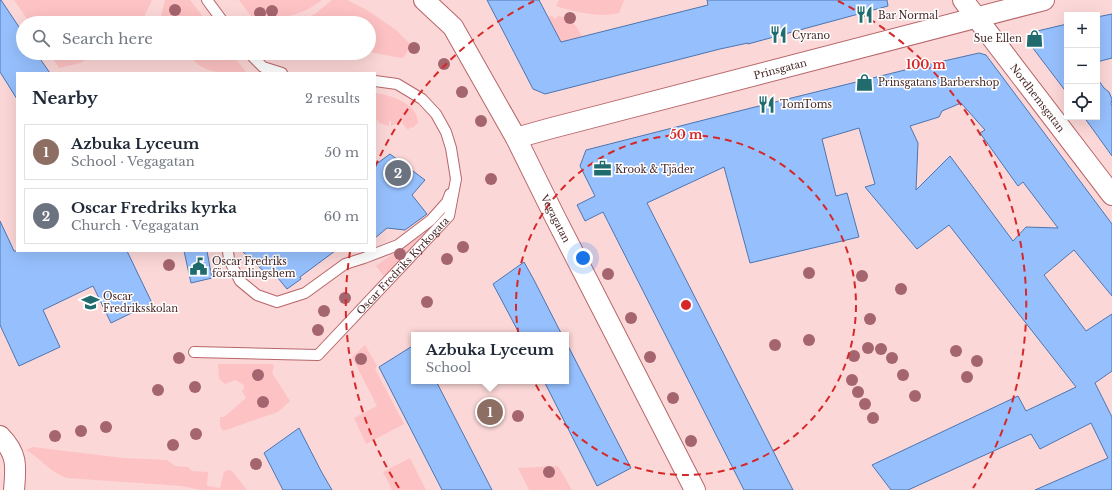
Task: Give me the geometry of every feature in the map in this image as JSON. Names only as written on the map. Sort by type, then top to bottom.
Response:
[{"type":"street","name":"Vegagatan","points":[[424,0],[453,27],[516,138],[554,216],[695,490]]},
{"type":"street","name":"Nordhemsgatan","points":[[963,0],[1112,195]]},
{"type":"street","name":"Prinsgatan","points":[[516,138],[1044,0]]},
{"type":"street","points":[[0,436],[12,450],[16,467],[14,490]]},
{"type":"lane","points":[[206,0],[219,16]]},
{"type":"lane","points":[[256,60],[263,67],[279,72]]},
{"type":"lane","name":"Oscar Fredriks Kyrkogata","points":[[194,352],[318,354],[449,216],[456,179],[451,148],[446,132],[436,114],[422,99],[397,84],[376,81]]},
{"type":"lane","points":[[228,252],[228,260],[240,281],[257,295],[277,302],[305,293],[345,264],[398,245],[432,220],[447,202],[456,179]]},
{"type":"shaded area","points":[[14,0],[152,0],[144,16],[25,16]]},
{"type":"shaded area","points":[[165,0],[190,0],[203,16],[161,16]]},
{"type":"shaded area","points":[[239,0],[322,0],[306,10],[289,16],[251,16]]},
{"type":"shaded area","points":[[332,0],[347,0],[376,16],[311,16]]},
{"type":"shaded area","points":[[559,0],[624,0],[619,13],[595,15],[556,6]]},
{"type":"shaded area","points":[[376,16],[396,30],[411,45],[402,58],[376,53]]},
{"type":"shaded area","points":[[552,16],[555,19],[558,16],[570,21],[576,26],[582,37],[561,42],[548,17]]},
{"type":"shaded area","points":[[54,60],[86,60],[80,63],[59,68]]},
{"type":"shaded area","points":[[193,60],[237,60],[246,72],[214,71],[206,69]]},
{"type":"shaded area","points":[[376,93],[395,98],[408,105],[417,116],[418,123],[412,128],[410,127],[408,130],[402,123],[403,120],[401,119],[400,122],[391,126],[391,121],[389,121],[389,126],[379,123],[378,120],[376,121]]},
{"type":"shaded area","points":[[427,232],[385,278],[376,266],[405,245]]},
{"type":"shaded area","points":[[365,345],[377,366],[375,369],[404,424],[366,444],[354,418],[377,406],[352,357]]},
{"type":"shaded area","points":[[218,364],[273,364],[274,367],[272,373],[290,401],[278,412],[223,431],[220,426],[220,417],[224,417],[246,398],[242,391],[244,385],[235,380],[225,384],[219,379]]},
{"type":"shaded area","points":[[33,447],[123,458],[167,460],[175,466],[188,467],[192,471],[208,472],[207,486],[220,488],[224,472],[228,470],[232,471],[247,490],[201,490],[182,486],[67,478],[50,469],[37,457],[26,450]]},
{"type":"shaded area","points":[[410,458],[426,490],[392,490],[383,472]]},
{"type":"shaded area","points":[[558,466],[572,490],[529,490],[518,468]]},
{"type":"building","points":[[1,0],[16,22],[16,60],[41,60],[49,72],[16,72],[16,97],[0,72]]},
{"type":"building","points":[[487,0],[539,0],[561,42],[708,5],[707,0],[887,0],[888,6],[748,44],[720,49],[545,94],[533,89]]},
{"type":"building","points":[[1112,14],[1112,58],[1100,61],[1100,48],[1100,16]]},
{"type":"building","points":[[1064,25],[1064,89],[1029,43],[1033,32]]},
{"type":"building","points":[[979,53],[986,55],[1112,224],[1112,296],[1074,250],[1044,275],[1086,331],[1112,314],[1112,371],[1095,383],[1112,417],[1112,490],[1035,490],[1108,458],[1091,423],[1040,449],[1031,434],[908,490],[891,490],[872,465],[1018,396],[1026,411],[1076,387],[949,225],[917,249],[865,187],[875,184],[859,128],[822,139],[836,196],[847,193],[859,237],[750,263],[724,167],[647,203],[793,490],[744,490],[603,212],[585,221],[577,205],[595,196],[580,166],[586,150],[913,68]],"holes":[[[961,103],[985,130],[980,133],[1018,186],[1023,182],[1058,228],[1026,227],[1013,241],[950,156],[916,190],[918,143],[910,126],[939,117],[942,111]]]},
{"type":"building","points":[[1100,82],[1109,92],[1112,99],[1112,156],[1086,120],[1100,120]]},
{"type":"building","points":[[390,154],[425,180],[412,195],[427,214],[405,230],[387,228],[376,237],[376,164]]},
{"type":"building","points":[[0,221],[14,251],[16,252],[127,252],[152,303],[111,323],[93,286],[43,310],[60,347],[19,366],[0,325]]},
{"type":"building","name":"Oscar Fredriks församlingshem","points":[[184,252],[207,252],[212,278],[191,283]]},
{"type":"building","points":[[243,252],[334,252],[300,277],[301,279],[287,289],[273,272],[271,278]]},
{"type":"building","points":[[524,262],[560,332],[518,332],[493,284]]},
{"type":"building","points":[[411,347],[411,384],[438,384],[492,490],[442,490],[379,367]]},
{"type":"building","points":[[569,348],[631,468],[597,486],[546,384],[569,384]]},
{"type":"building","points":[[299,428],[332,490],[283,490],[264,453]]},
{"type":"place","name":"Bar Normal","points":[[865,15]]},
{"type":"place","name":"Cyrano","points":[[779,35]]},
{"type":"place","name":"Sue Ellen","points":[[1035,38]]},
{"type":"place","name":"Prinsgatans Barbershop","points":[[865,82]]},
{"type":"place","name":"TomToms","points":[[767,104]]},
{"type":"place","name":"Krook & Tjäder","points":[[602,169]]},
{"type":"place","name":"Oscar Fredriks kyrka","points":[[398,173]]},
{"type":"place","name":"Oscar Fredriks församlingshem","points":[[199,267]]},
{"type":"place","name":"Oscar Fredriksskolan","points":[[90,302]]},
{"type":"place","name":"Azbuka Lyceum","points":[[490,412]]}]
